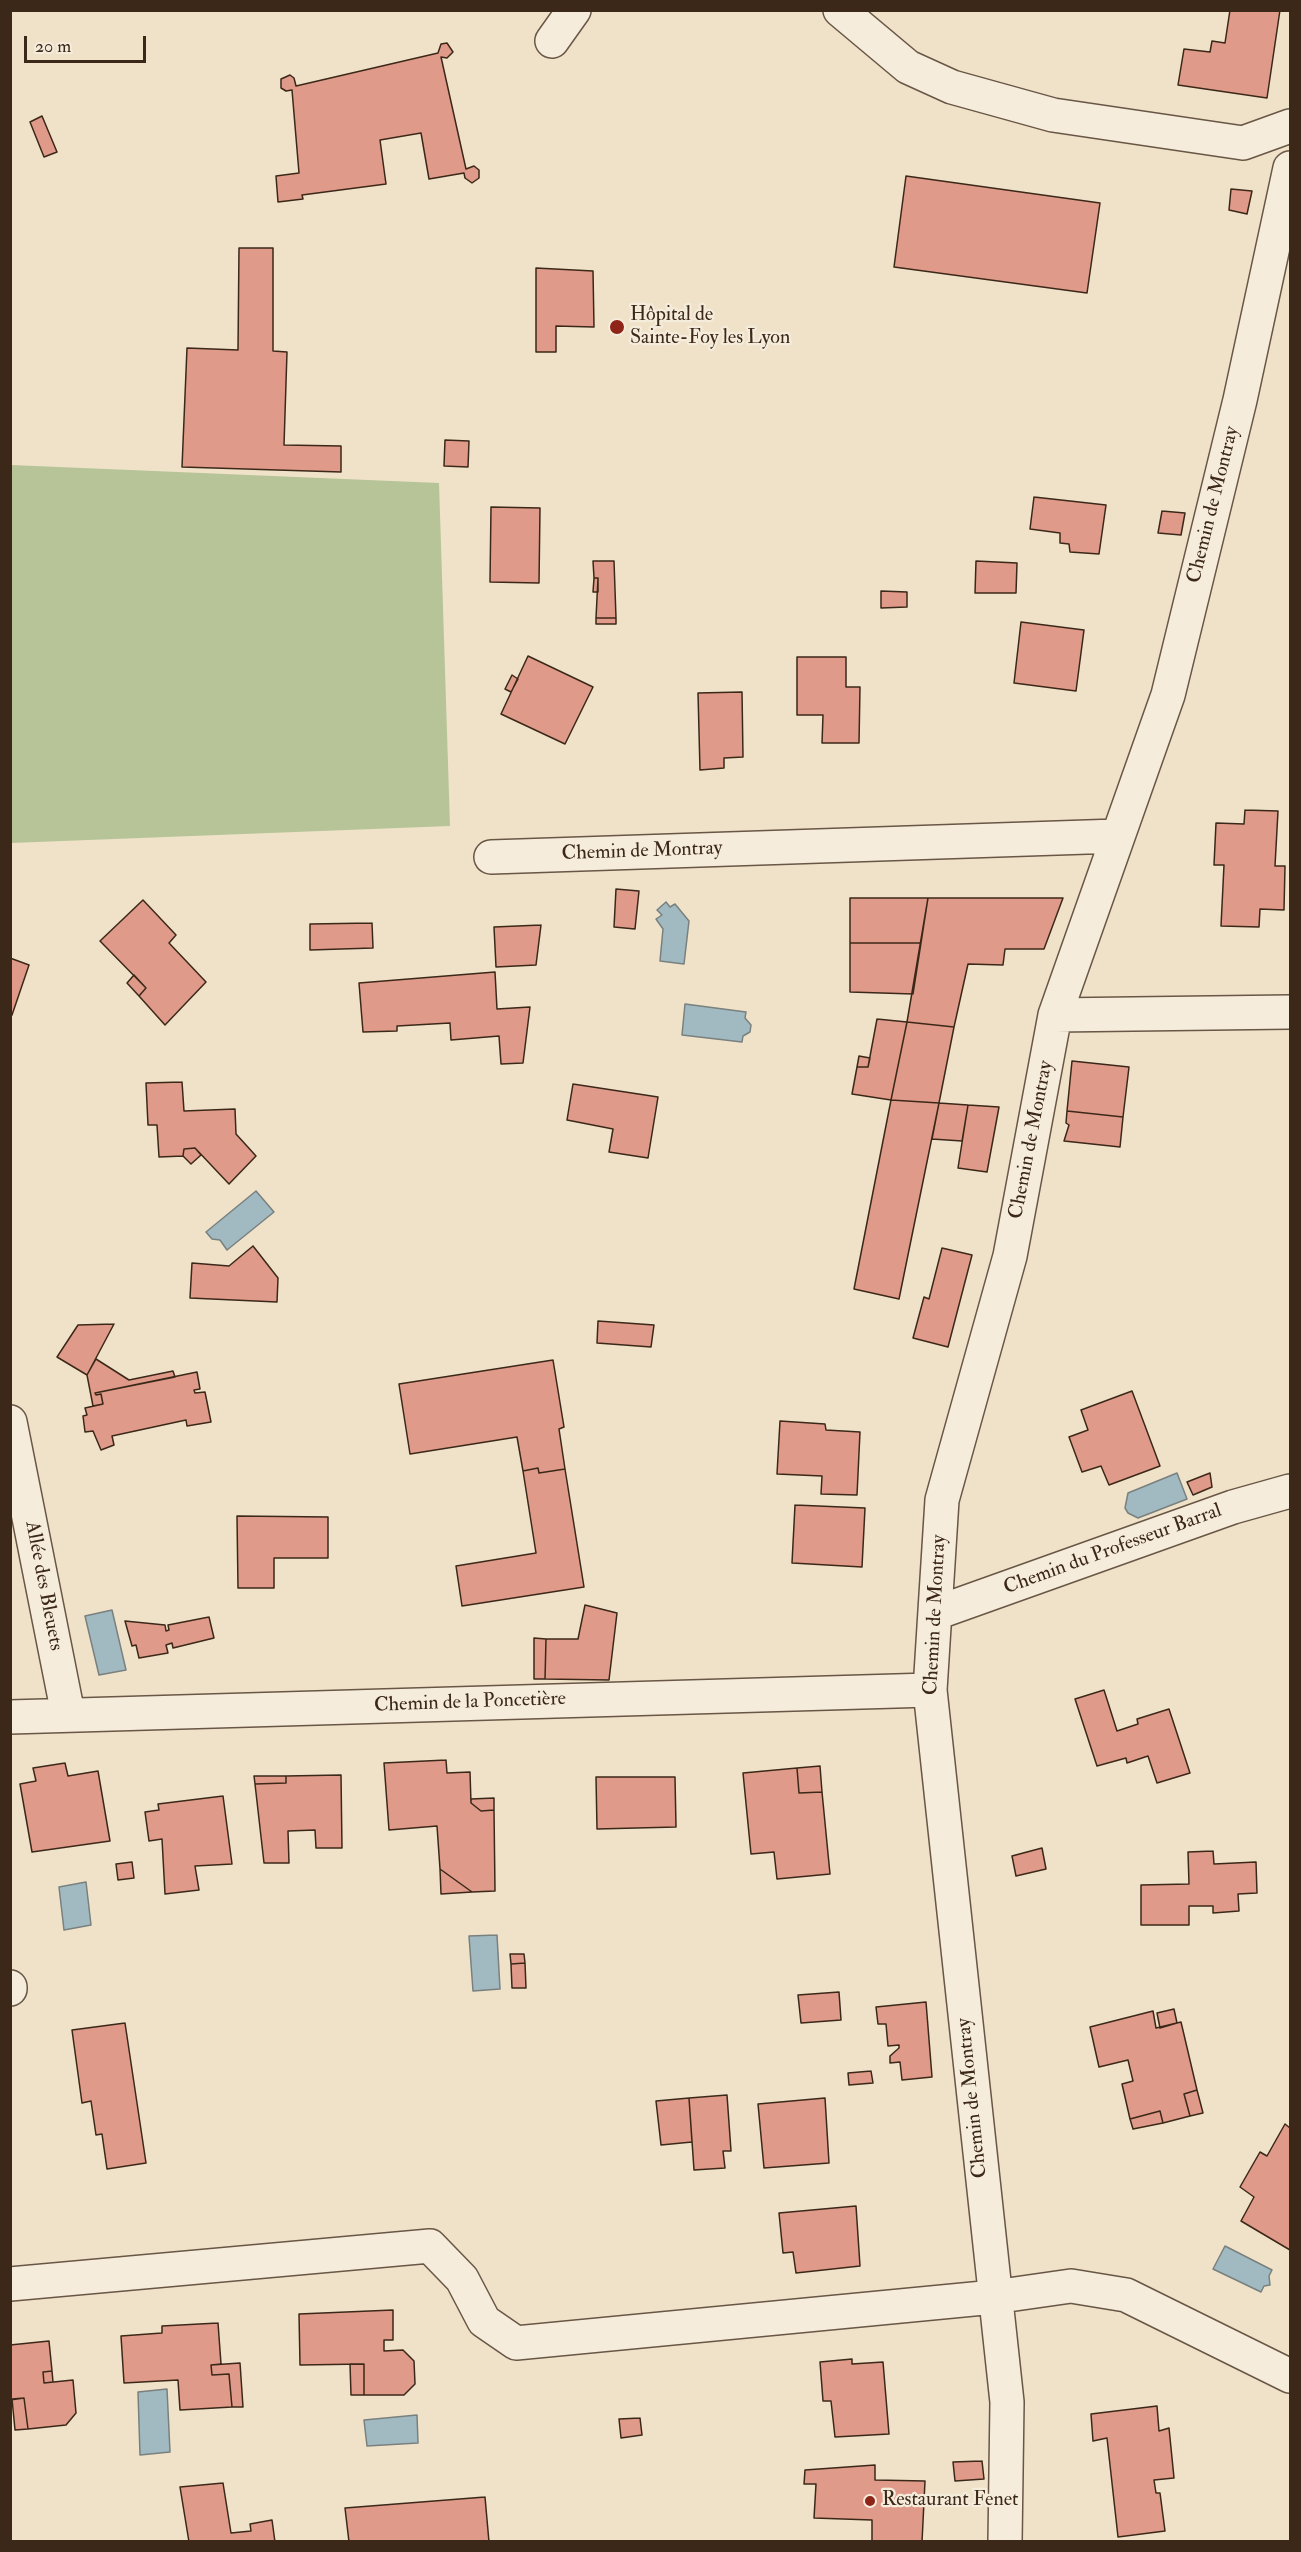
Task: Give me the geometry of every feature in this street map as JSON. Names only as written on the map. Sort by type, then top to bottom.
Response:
[{"type":"street","points":[[552,41],[574,10]]},
{"type":"street","points":[[840,10],[908,67],[952,87],[1053,115],[1243,143],[1290,126]]},
{"type":"street","name":"Chemin de Montray","points":[[1005,2541],[1007,2402],[930,1690],[942,1500],[1010,1256],[1055,1015],[1168,695],[1240,400],[1290,168]]},
{"type":"street","name":"Chemin de Montray","points":[[491,857],[1117,836]]},
{"type":"street","points":[[1055,1015],[1290,1012]]},
{"type":"street","name":"Allée des Bleuets","points":[[10,1422],[68,1714]]},
{"type":"street","name":"Chemin du Professeur Barral","points":[[936,1612],[1233,1507],[1290,1491]]},
{"type":"street","name":"Chemin de la Poncetière","points":[[10,1717],[930,1690]]},
{"type":"street","points":[[10,2284],[430,2246],[462,2279],[484,2321],[516,2343],[994,2297],[1071,2286],[1126,2295],[1290,2376]]},
{"type":"green space","points":[[11,465],[439,483],[450,826],[11,843]]},
{"type":"water","points":[[666,902],[670,907],[675,904],[689,921],[684,964],[660,961],[663,929],[656,919],[662,915],[657,910]]},
{"type":"water","points":[[685,1004],[746,1012],[745,1018],[751,1025],[750,1032],[743,1036],[742,1042],[682,1035]]},
{"type":"water","points":[[256,1191],[274,1212],[227,1250],[220,1240],[212,1239],[206,1232]]},
{"type":"water","points":[[1177,1473],[1187,1499],[1138,1518],[1128,1513],[1125,1508],[1128,1493]]},
{"type":"water","points":[[112,1610],[126,1670],[99,1675],[85,1616]]},
{"type":"water","points":[[86,1882],[91,1925],[64,1930],[59,1887]]},
{"type":"water","points":[[497,1935],[500,1989],[473,1991],[469,1936]]},
{"type":"water","points":[[1225,2246],[1272,2270],[1269,2276],[1270,2285],[1264,2286],[1261,2292],[1213,2269]]},
{"type":"water","points":[[167,2389],[170,2452],[140,2455],[138,2392]]},
{"type":"water","points":[[417,2415],[418,2443],[367,2446],[364,2420]]},
{"type":"building","points":[[1230,10],[1280,10],[1267,98],[1178,85],[1184,49],[1210,52],[1212,41],[1225,43]]},
{"type":"building","points":[[447,43],[453,52],[447,58],[441,57],[466,169],[474,166],[479,170],[479,178],[472,183],[465,178],[464,173],[429,179],[421,133],[380,140],[386,184],[302,195],[303,199],[278,202],[276,176],[299,173],[292,90],[286,91],[281,88],[281,79],[290,75],[294,78],[296,86],[438,53],[441,44]]},
{"type":"building","points":[[42,116],[57,152],[44,157],[30,122]]},
{"type":"building","points":[[906,176],[1100,203],[1087,293],[894,267]]},
{"type":"building","points":[[1231,189],[1252,191],[1247,214],[1229,210]]},
{"type":"building","points":[[239,248],[273,248],[273,351],[287,352],[284,445],[341,446],[341,472],[182,467],[187,348],[238,350]]},
{"type":"building","points":[[536,268],[593,271],[594,327],[556,326],[556,352],[536,352]]},
{"type":"building","points":[[445,440],[469,441],[468,467],[444,466]]},
{"type":"building","points":[[1034,497],[1106,505],[1099,554],[1070,552],[1069,544],[1060,543],[1060,533],[1030,529]]},
{"type":"building","points":[[491,507],[540,508],[539,583],[490,582]]},
{"type":"building","points":[[1162,511],[1185,513],[1181,535],[1158,533]]},
{"type":"building","points":[[593,561],[614,561],[616,618],[596,618],[598,578],[594,578]]},
{"type":"building","points":[[976,561],[1017,563],[1016,593],[975,593]]},
{"type":"building","points":[[594,578],[598,578],[598,592],[593,592]]},
{"type":"building","points":[[881,591],[907,592],[907,607],[881,608]]},
{"type":"building","points":[[596,618],[616,618],[616,624],[596,624]]},
{"type":"building","points":[[1021,622],[1084,630],[1076,691],[1014,683]]},
{"type":"building","points":[[528,656],[593,687],[565,744],[501,714]]},
{"type":"building","points":[[797,657],[846,657],[846,687],[860,687],[859,743],[822,743],[823,715],[797,715]]},
{"type":"building","points":[[512,675],[518,679],[511,692],[505,689]]},
{"type":"building","points":[[742,692],[743,757],[724,758],[724,768],[700,770],[698,693]]},
{"type":"building","points":[[1245,810],[1278,811],[1275,866],[1285,866],[1284,910],[1260,909],[1259,927],[1221,926],[1224,865],[1214,865],[1216,823],[1244,824]]},
{"type":"building","points":[[616,889],[639,891],[635,929],[614,927]]},
{"type":"building","points":[[850,898],[928,898],[921,943],[850,943]]},
{"type":"building","points":[[928,898],[1063,898],[1044,949],[1005,949],[1003,965],[968,964],[954,1027],[907,1022]]},
{"type":"building","points":[[143,900],[176,935],[169,943],[206,982],[165,1025],[139,996],[146,988],[100,941]]},
{"type":"building","points":[[372,923],[373,948],[310,950],[310,924]]},
{"type":"building","points":[[541,925],[536,965],[496,967],[494,927]]},
{"type":"building","points":[[850,943],[921,943],[913,994],[850,992]]},
{"type":"building","points":[[10,958],[29,965],[12,1015],[10,1015]]},
{"type":"building","points":[[495,972],[497,1009],[530,1007],[523,1063],[501,1064],[499,1036],[451,1040],[450,1023],[397,1026],[397,1031],[363,1032],[359,983]]},
{"type":"building","points":[[134,975],[146,988],[139,996],[127,983]]},
{"type":"building","points":[[877,1019],[907,1022],[891,1100],[852,1094],[857,1067],[868,1067]]},
{"type":"building","points":[[907,1022],[954,1027],[939,1103],[891,1100]]},
{"type":"building","points":[[859,1056],[870,1058],[868,1067],[857,1067]]},
{"type":"building","points":[[1072,1061],[1129,1067],[1123,1117],[1067,1111]]},
{"type":"building","points":[[182,1082],[184,1111],[235,1109],[236,1134],[256,1156],[229,1184],[195,1148],[184,1149],[183,1156],[159,1157],[157,1125],[148,1125],[146,1083]]},
{"type":"building","points":[[573,1084],[658,1097],[648,1158],[609,1152],[613,1129],[567,1120]]},
{"type":"building","points":[[891,1100],[939,1103],[899,1299],[854,1289]]},
{"type":"building","points":[[939,1103],[968,1105],[962,1141],[932,1139]]},
{"type":"building","points":[[968,1105],[999,1107],[987,1172],[958,1168]]},
{"type":"building","points":[[1067,1111],[1123,1117],[1120,1147],[1064,1141],[1069,1125],[1066,1123]]},
{"type":"building","points":[[195,1148],[201,1155],[191,1164],[183,1156],[184,1149]]},
{"type":"building","points":[[253,1246],[278,1278],[277,1302],[190,1298],[192,1263],[229,1266]]},
{"type":"building","points":[[942,1248],[972,1255],[948,1347],[913,1338],[924,1297],[929,1299]]},
{"type":"building","points":[[598,1321],[654,1325],[651,1347],[597,1343]]},
{"type":"building","points":[[114,1324],[87,1375],[57,1357],[78,1325]]},
{"type":"building","points":[[96,1359],[129,1380],[173,1371],[175,1377],[95,1393],[96,1395],[101,1394],[103,1404],[93,1406],[87,1375]]},
{"type":"building","points":[[553,1360],[564,1427],[559,1429],[565,1469],[539,1473],[538,1468],[523,1471],[517,1437],[410,1454],[399,1384]]},
{"type":"building","points":[[197,1372],[200,1389],[194,1390],[195,1393],[205,1392],[211,1422],[187,1426],[186,1420],[112,1436],[114,1445],[101,1450],[93,1431],[85,1432],[83,1416],[87,1415],[85,1408],[103,1404],[101,1394],[96,1395],[95,1393]]},
{"type":"building","points":[[1132,1391],[1160,1466],[1109,1485],[1101,1466],[1082,1472],[1069,1437],[1088,1430],[1081,1410]]},
{"type":"building","points":[[780,1421],[825,1424],[826,1430],[860,1432],[857,1495],[821,1494],[822,1476],[777,1474]]},
{"type":"building","points":[[538,1468],[539,1473],[565,1469],[584,1587],[462,1606],[456,1566],[536,1553],[523,1471]]},
{"type":"building","points":[[1210,1473],[1212,1487],[1193,1495],[1187,1482]]},
{"type":"building","points":[[795,1505],[865,1508],[862,1567],[792,1563]]},
{"type":"building","points":[[237,1516],[328,1517],[328,1558],[274,1558],[274,1588],[238,1588]]},
{"type":"building","points":[[585,1605],[617,1613],[609,1680],[545,1679],[546,1639],[578,1639]]},
{"type":"building","points":[[209,1617],[214,1638],[173,1648],[172,1643],[166,1645],[168,1653],[139,1658],[136,1645],[132,1646],[125,1621],[165,1625],[166,1631],[169,1630],[168,1625]]},
{"type":"building","points":[[534,1638],[546,1639],[545,1679],[534,1679]]},
{"type":"building","points":[[1104,1690],[1117,1731],[1138,1724],[1137,1719],[1169,1709],[1190,1773],[1157,1783],[1148,1756],[1127,1763],[1126,1758],[1097,1766],[1075,1699]]},
{"type":"building","points":[[446,1760],[447,1773],[470,1772],[471,1803],[481,1811],[494,1810],[495,1891],[472,1892],[440,1869],[437,1826],[389,1830],[384,1763]]},
{"type":"building","points":[[65,1763],[68,1776],[98,1771],[110,1841],[32,1852],[20,1784],[36,1781],[33,1768]]},
{"type":"building","points":[[820,1766],[822,1792],[799,1793],[797,1768]]},
{"type":"building","points":[[797,1768],[799,1793],[822,1792],[830,1874],[777,1879],[774,1852],[751,1854],[743,1773]]},
{"type":"building","points":[[341,1775],[342,1848],[316,1848],[315,1830],[288,1831],[289,1863],[264,1863],[255,1784],[286,1783],[286,1776]]},
{"type":"building","points":[[254,1776],[286,1776],[286,1783],[255,1784]]},
{"type":"building","points":[[596,1777],[675,1777],[676,1827],[597,1829]]},
{"type":"building","points":[[223,1796],[232,1864],[195,1866],[199,1890],[165,1894],[162,1839],[149,1841],[145,1812],[159,1810],[158,1804]]},
{"type":"building","points":[[494,1798],[494,1810],[481,1811],[471,1803],[471,1799]]},
{"type":"building","points":[[1042,1848],[1046,1869],[1016,1876],[1012,1856]]},
{"type":"building","points":[[1213,1851],[1214,1864],[1256,1862],[1257,1893],[1238,1894],[1239,1911],[1213,1913],[1213,1906],[1189,1906],[1189,1925],[1141,1925],[1141,1885],[1189,1884],[1188,1852]]},
{"type":"building","points":[[132,1862],[134,1878],[118,1880],[116,1864]]},
{"type":"building","points":[[440,1869],[472,1892],[441,1894]]},
{"type":"building","points":[[510,1954],[524,1954],[525,1963],[511,1964]]},
{"type":"building","points":[[525,1963],[526,1988],[512,1988],[511,1964]]},
{"type":"building","points":[[839,1992],[841,2020],[801,2023],[798,1995]]},
{"type":"building","points":[[926,2002],[932,2077],[902,2080],[900,2062],[890,2063],[890,2056],[899,2048],[899,2045],[888,2046],[886,2024],[878,2024],[876,2007]]},
{"type":"building","points":[[1174,2009],[1177,2023],[1160,2028],[1157,2013]]},
{"type":"building","points":[[1153,2011],[1156,2028],[1181,2022],[1197,2090],[1184,2094],[1190,2116],[1163,2123],[1160,2111],[1130,2119],[1122,2084],[1133,2081],[1128,2060],[1099,2067],[1090,2027]]},
{"type":"building","points":[[125,2023],[146,2163],[107,2169],[102,2134],[96,2135],[91,2101],[82,2103],[72,2030]]},
{"type":"building","points":[[871,2071],[873,2083],[849,2085],[848,2073]]},
{"type":"building","points":[[1197,2090],[1203,2113],[1190,2116],[1184,2094]]},
{"type":"building","points":[[727,2095],[731,2151],[723,2151],[725,2168],[694,2170],[689,2098]]},
{"type":"building","points":[[689,2098],[692,2142],[661,2145],[656,2101]]},
{"type":"building","points":[[825,2098],[829,2163],[764,2168],[758,2104]]},
{"type":"building","points":[[1160,2111],[1163,2123],[1133,2129],[1130,2119]]},
{"type":"building","points":[[1285,2124],[1290,2128],[1290,2250],[1241,2221],[1254,2197],[1240,2187],[1260,2152],[1267,2156]]},
{"type":"building","points":[[856,2206],[860,2266],[796,2273],[793,2252],[783,2253],[779,2213]]},
{"type":"building","points":[[393,2310],[393,2340],[384,2340],[384,2351],[403,2350],[414,2361],[415,2384],[404,2395],[364,2395],[364,2364],[300,2365],[299,2314]]},
{"type":"building","points":[[218,2323],[221,2364],[211,2365],[212,2375],[229,2374],[232,2407],[180,2410],[178,2380],[124,2383],[121,2336],[162,2333],[162,2326]]},
{"type":"building","points":[[49,2341],[52,2371],[43,2372],[44,2383],[73,2380],[76,2413],[66,2425],[28,2429],[24,2398],[10,2400],[10,2345]]},
{"type":"building","points":[[852,2359],[852,2364],[883,2362],[889,2434],[835,2437],[831,2401],[823,2401],[820,2362]]},
{"type":"building","points":[[240,2363],[243,2407],[232,2407],[229,2374],[212,2375],[211,2365]]},
{"type":"building","points":[[350,2364],[364,2364],[364,2395],[351,2395]]},
{"type":"building","points":[[52,2371],[53,2382],[44,2383],[43,2372]]},
{"type":"building","points":[[24,2398],[28,2429],[15,2430],[12,2399]]},
{"type":"building","points":[[1157,2406],[1159,2431],[1169,2428],[1174,2478],[1154,2480],[1156,2493],[1160,2493],[1165,2531],[1118,2537],[1107,2438],[1093,2441],[1091,2414]]},
{"type":"building","points":[[640,2418],[642,2435],[621,2438],[619,2419]]},
{"type":"building","points":[[982,2461],[984,2479],[955,2481],[953,2462]]},
{"type":"building","name":"Restaurant Fenet","points":[[875,2465],[875,2480],[925,2481],[922,2542],[872,2542],[872,2520],[814,2518],[816,2484],[804,2484],[805,2470]]},
{"type":"building","points":[[223,2483],[231,2533],[251,2531],[250,2524],[272,2520],[275,2542],[189,2542],[180,2487]]},
{"type":"building","points":[[485,2497],[489,2542],[349,2542],[345,2508]]},
{"type":"place","name":"Hôpital de Sainte-Foy les Lyon","points":[[617,327]]},
{"type":"place","name":"Restaurant Fenet","points":[[870,2501]]}]
